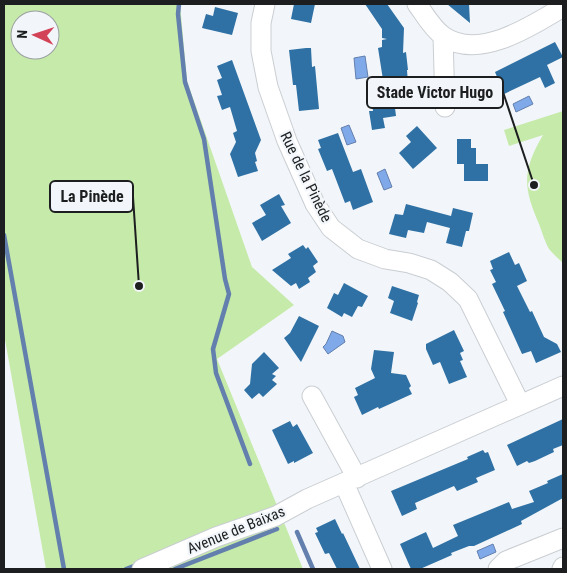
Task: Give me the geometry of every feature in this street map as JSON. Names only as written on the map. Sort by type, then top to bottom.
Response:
[{"type":"street","name":"Rue de la Pinède","points":[[266,4],[261,23],[261,51],[268,87],[287,141],[315,204],[330,228],[358,248],[385,259],[409,263],[431,270],[450,282],[468,299],[520,404]]},
{"type":"street","points":[[417,4],[433,28],[454,43],[466,46],[485,44],[513,35],[563,7]]},
{"type":"street","points":[[443,36],[445,107]]},
{"type":"street","name":"Avenue de Baixas","points":[[142,569],[216,538],[276,516],[307,499],[563,386]]},
{"type":"street","points":[[312,396],[350,480],[382,569]]},
{"type":"street","points":[[498,569],[506,561],[563,538]]},
{"type":"green space","points":[[4,4],[180,4],[187,81],[252,267],[294,305],[217,359],[303,569],[46,569],[4,334]]},
{"type":"green space","points":[[563,111],[563,263],[548,246],[530,200],[528,189],[528,169],[543,135],[509,146],[504,130]]},
{"type":"water","points":[[365,56],[368,77],[356,79],[354,58]]},
{"type":"water","points":[[529,96],[533,104],[516,112],[513,104]]},
{"type":"water","points":[[349,125],[356,142],[347,145],[341,128]]},
{"type":"water","points":[[385,169],[392,187],[384,190],[377,173]]},
{"type":"water","points":[[332,331],[343,336],[345,342],[328,354],[323,347]]},
{"type":"water","points":[[493,544],[496,552],[480,559],[477,551]]},
{"type":"building","points":[[294,4],[315,4],[311,23],[291,19]]},
{"type":"building","points":[[365,4],[387,4],[404,28],[403,53],[406,52],[408,70],[408,83],[403,84],[405,95],[400,96],[401,107],[395,108],[396,116],[383,118],[385,128],[372,130],[369,111],[373,111],[371,96],[376,96],[375,88],[384,86],[378,48],[382,47],[382,40],[387,39],[382,38],[382,29]]},
{"type":"building","points":[[447,4],[469,4],[470,23]]},
{"type":"building","points":[[215,7],[238,13],[232,35],[202,28],[206,14],[213,16]]},
{"type":"building","points":[[555,42],[563,57],[547,65],[555,83],[545,88],[540,77],[504,94],[495,72]]},
{"type":"building","points":[[311,48],[312,67],[315,66],[319,109],[299,111],[296,85],[293,85],[289,50]]},
{"type":"building","points":[[232,60],[261,140],[255,153],[258,171],[238,177],[230,154],[236,142],[233,133],[237,131],[230,107],[222,110],[217,96],[222,95],[217,80],[222,78],[217,66]]},
{"type":"building","points":[[417,126],[437,148],[413,169],[399,153],[411,142],[406,136]]},
{"type":"building","points":[[338,133],[353,172],[361,169],[373,202],[353,210],[350,201],[345,203],[332,169],[327,171],[318,149],[321,148],[318,140]]},
{"type":"building","points":[[457,139],[471,139],[471,148],[476,148],[476,164],[488,164],[488,181],[464,181],[464,164],[457,164]]},
{"type":"building","points":[[279,194],[285,205],[281,206],[291,223],[262,241],[252,223],[266,215],[260,205]]},
{"type":"building","points":[[406,204],[451,216],[453,208],[473,213],[469,231],[466,231],[462,247],[446,243],[450,228],[427,222],[424,233],[408,230],[406,238],[389,234],[395,214],[403,215]]},
{"type":"building","points":[[303,245],[306,249],[308,247],[318,262],[313,266],[316,272],[308,278],[310,282],[299,289],[296,283],[291,286],[272,270],[291,258],[288,254]]},
{"type":"building","points":[[509,252],[515,265],[519,263],[527,281],[517,286],[530,312],[532,311],[544,337],[557,344],[561,352],[536,363],[531,351],[522,354],[492,284],[496,282],[490,270],[493,269],[490,261]]},
{"type":"building","points":[[344,283],[368,296],[362,307],[358,306],[352,317],[344,313],[342,317],[327,308],[334,293],[338,295]]},
{"type":"building","points":[[392,286],[419,295],[412,321],[390,313],[394,301],[388,298]]},
{"type":"building","points":[[299,316],[319,326],[301,362],[284,338],[290,333]]},
{"type":"building","points":[[454,330],[464,351],[460,353],[463,360],[460,361],[467,377],[449,384],[440,362],[433,365],[426,349],[426,344]]},
{"type":"building","points":[[374,350],[394,352],[391,373],[406,375],[412,394],[362,415],[354,397],[358,395],[355,388],[375,378],[371,369]]},
{"type":"building","points":[[264,352],[279,368],[272,374],[276,376],[272,380],[277,384],[263,397],[259,393],[252,399],[244,390],[250,384],[252,364]]},
{"type":"building","points":[[563,419],[563,445],[553,449],[554,452],[535,461],[529,463],[527,461],[517,466],[507,445]]},
{"type":"building","points":[[290,421],[293,427],[297,424],[313,453],[294,463],[294,461],[288,464],[272,430]]},
{"type":"building","points":[[483,450],[485,453],[488,452],[495,470],[476,478],[478,482],[457,491],[454,486],[415,503],[417,509],[402,516],[391,491],[468,459],[467,457]]},
{"type":"building","points":[[563,474],[563,498],[521,521],[522,524],[474,546],[451,553],[452,555],[420,569],[411,569],[400,544],[426,532],[433,548],[458,536],[453,525],[509,502],[512,509],[534,502],[529,491]]},
{"type":"building","points":[[335,519],[360,569],[337,569],[329,553],[325,554],[315,533],[318,532],[316,528]]},
{"type":"waterway","points":[[179,4],[178,14],[185,82],[204,139],[225,279],[229,294],[213,349],[216,373],[250,464]]},
{"type":"waterway","points":[[4,235],[64,569]]},
{"type":"waterway","points":[[175,569],[277,529]]},
{"type":"waterway","points":[[297,532],[313,569]]},
{"type":"waterway","points":[[126,569],[139,564]]},
{"type":"place","name":"Stade Victor Hugo","points":[[534,185]]},
{"type":"place","name":"La Pinède","points":[[139,286]]}]
